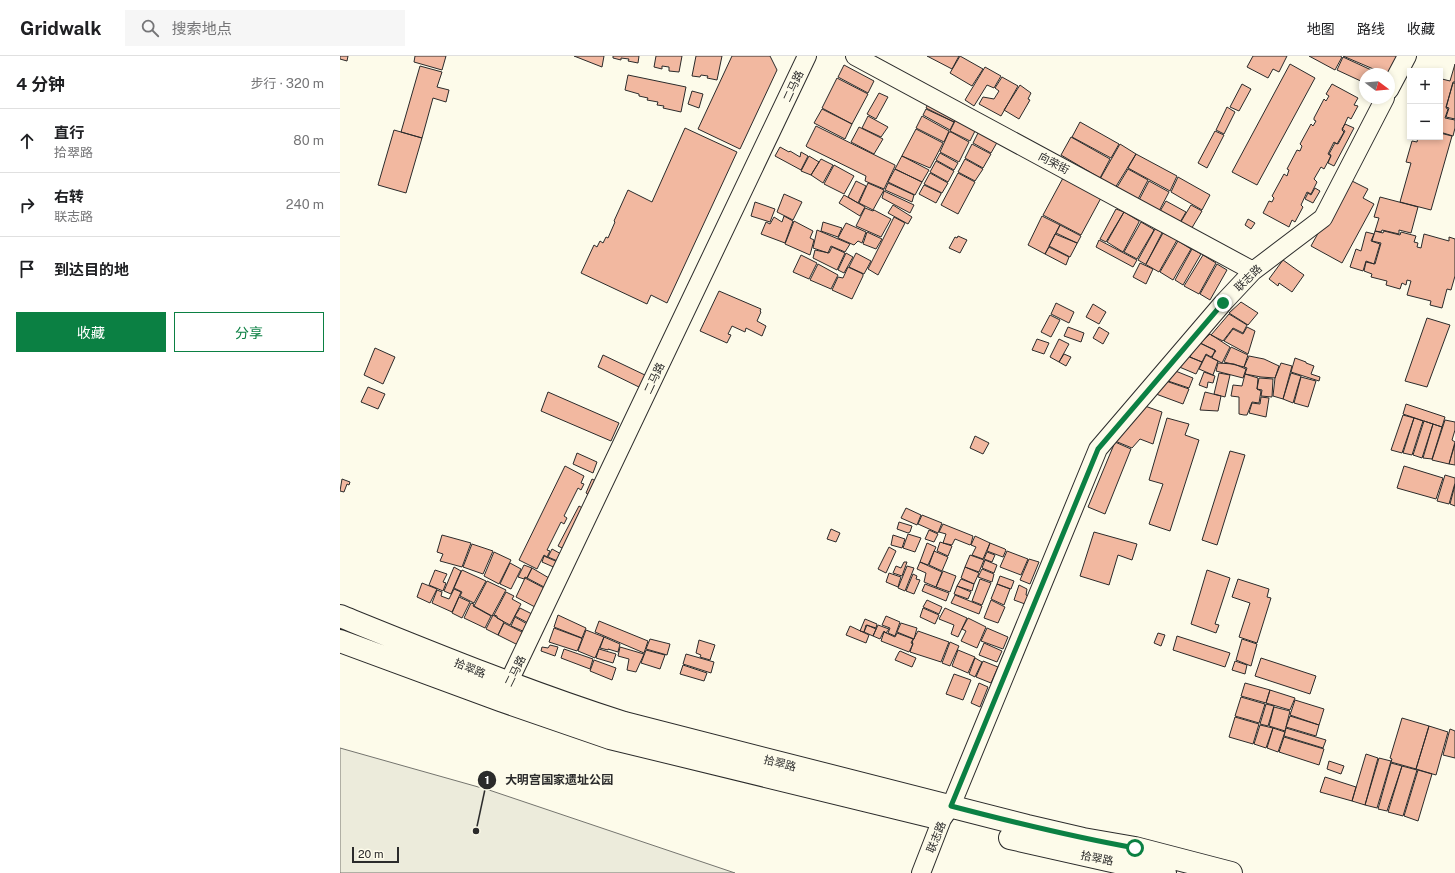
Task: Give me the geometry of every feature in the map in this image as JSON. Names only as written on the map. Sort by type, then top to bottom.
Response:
[{"type":"main road","name":"拾翠路","points":[[340,616],[505,692]]},
{"type":"main road","name":"拾翠路","points":[[340,640],[505,692],[569,705],[946,813],[1063,851],[1131,864],[1164,873]]},
{"type":"main road","name":"拾翠路","points":[[946,813],[1034,828],[1083,839],[1135,848],[1231,873]]},
{"type":"street","name":"二马路","points":[[505,692],[808,56]]},
{"type":"street","name":"向荣街","points":[[855,56],[1253,271]]},
{"type":"street","points":[[1395,79],[1407,56]]},
{"type":"street","name":"联志路","points":[[921,873],[1098,449],[1223,303],[1253,271],[1323,218],[1382,104]]},
{"type":"shaded area","points":[[340,748],[489,790],[735,873],[340,873]]},
{"type":"building","points":[[340,56],[348,56],[347,61],[340,59]]},
{"type":"building","points":[[415,56],[446,56],[442,70],[414,62]]},
{"type":"building","points":[[574,56],[604,56],[602,67]]},
{"type":"building","points":[[613,56],[639,56],[638,63],[628,61],[629,59],[621,58],[621,60],[613,58]]},
{"type":"building","points":[[656,56],[682,56],[679,72],[669,71],[669,67],[662,66],[662,69],[654,67]]},
{"type":"building","points":[[696,56],[722,56],[717,80],[707,78],[708,76],[692,76]]},
{"type":"building","points":[[732,56],[770,56],[777,70],[740,149],[698,129]]},
{"type":"building","points":[[927,56],[959,56],[952,69]]},
{"type":"building","points":[[960,56],[983,69],[972,86],[950,73]]},
{"type":"building","points":[[1253,56],[1287,56],[1279,72],[1273,69],[1268,78],[1247,67]]},
{"type":"building","points":[[1309,56],[1340,56],[1342,57],[1335,70]]},
{"type":"building","points":[[1343,56],[1397,56],[1392,68],[1371,68]]},
{"type":"building","points":[[1343,57],[1367,68],[1359,68],[1359,80],[1337,70]]},
{"type":"building","points":[[1290,64],[1315,78],[1257,185],[1232,172]]},
{"type":"building","points":[[1455,64],[1455,82],[1453,82],[1445,118],[1455,120],[1453,136],[1443,133],[1443,79],[1450,81]]},
{"type":"building","points":[[844,65],[874,81],[868,93],[838,77]]},
{"type":"building","points":[[420,66],[442,72],[437,87],[449,90],[446,102],[433,98],[422,138],[401,132]]},
{"type":"building","points":[[985,67],[1001,76],[994,88],[987,85],[974,106],[965,100]]},
{"type":"building","points":[[628,75],[686,87],[681,112],[663,108],[664,106],[657,105],[658,102],[647,100],[648,98],[625,90]]},
{"type":"building","points":[[1002,77],[1018,86],[1001,116],[979,104],[983,97],[994,99],[999,91],[995,88]]},
{"type":"building","points":[[837,78],[868,94],[852,124],[822,108]]},
{"type":"building","points":[[1453,83],[1455,83],[1455,119],[1446,117],[1449,108],[1446,107]]},
{"type":"building","points":[[1242,84],[1251,89],[1239,111],[1230,107]]},
{"type":"building","points":[[1332,84],[1358,98],[1354,105],[1358,106],[1351,119],[1348,117],[1342,130],[1344,132],[1337,144],[1334,142],[1328,154],[1331,156],[1324,169],[1321,167],[1314,179],[1317,182],[1311,194],[1307,192],[1301,205],[1303,207],[1295,222],[1292,220],[1289,227],[1263,213],[1269,201],[1272,202],[1274,198],[1272,196],[1284,174],[1287,176],[1289,170],[1287,169],[1297,150],[1300,151],[1302,146],[1300,144],[1311,124],[1313,126],[1316,121],[1314,118],[1324,99],[1326,101],[1329,96],[1326,94]]},
{"type":"building","points":[[1020,85],[1031,93],[1028,99],[1030,100],[1019,119],[1004,110]]},
{"type":"building","points":[[692,91],[703,94],[699,108],[688,104]]},
{"type":"building","points":[[879,93],[888,97],[876,119],[867,114]]},
{"type":"building","points":[[930,100],[957,114],[954,122],[926,108]]},
{"type":"building","points":[[1227,107],[1235,112],[1224,134],[1216,130]]},
{"type":"building","points":[[822,109],[852,124],[845,139],[814,123]]},
{"type":"building","points":[[926,109],[954,122],[950,130],[923,115]]},
{"type":"building","points":[[868,116],[888,127],[881,137],[862,128]]},
{"type":"building","points":[[922,116],[949,131],[944,142],[916,128]]},
{"type":"building","points":[[957,117],[977,127],[970,141],[950,131]]},
{"type":"building","points":[[1080,122],[1119,144],[1111,158],[1072,137]]},
{"type":"building","points":[[1345,124],[1354,128],[1334,166],[1328,163],[1331,155],[1329,154],[1335,143],[1338,144],[1345,131],[1342,129]]},
{"type":"building","points":[[816,126],[895,165],[884,189],[865,181],[866,176],[807,147],[806,146]]},
{"type":"building","points":[[859,127],[883,139],[874,154],[851,142]]},
{"type":"building","points":[[685,128],[737,152],[667,303],[651,295],[647,304],[581,273],[594,245],[597,247],[600,241],[603,243],[606,237],[608,238],[628,190],[652,202]]},
{"type":"building","points":[[916,129],[943,143],[930,168],[902,156],[929,170],[922,182],[895,169]]},
{"type":"building","points":[[980,129],[999,139],[991,153],[973,143]]},
{"type":"building","points":[[394,130],[422,138],[406,193],[378,185]]},
{"type":"building","points":[[1215,131],[1224,135],[1207,168],[1198,163]]},
{"type":"building","points":[[949,132],[969,142],[959,162],[940,152]]},
{"type":"building","points":[[1443,134],[1452,136],[1431,210],[1400,202],[1411,163],[1406,162],[1412,141],[1417,142],[1417,140],[1443,140]]},
{"type":"building","points":[[1071,137],[1110,159],[1100,178],[1061,155]]},
{"type":"building","points":[[972,144],[991,154],[983,168],[965,158]]},
{"type":"building","points":[[1120,144],[1136,154],[1115,188],[1100,179]]},
{"type":"building","points":[[780,147],[800,157],[801,152],[808,156],[801,170],[775,156]]},
{"type":"building","points":[[940,153],[958,163],[954,170],[936,160]]},
{"type":"building","points":[[1136,154],[1177,176],[1170,191],[1128,168]]},
{"type":"building","points":[[809,156],[819,162],[811,175],[801,171]]},
{"type":"building","points":[[821,159],[833,165],[823,183],[811,175]]},
{"type":"building","points":[[965,159],[983,169],[975,181],[958,172]]},
{"type":"building","points":[[936,161],[954,171],[948,182],[930,172]]},
{"type":"building","points":[[834,165],[854,176],[844,194],[824,184]]},
{"type":"building","points":[[895,169],[922,182],[915,195],[888,182]]},
{"type":"building","points":[[1128,169],[1148,180],[1137,201],[1116,189]]},
{"type":"building","points":[[930,173],[948,183],[942,193],[924,184]]},
{"type":"building","points":[[958,173],[975,182],[958,214],[941,205]]},
{"type":"building","points":[[1178,177],[1210,195],[1202,210],[1171,192]]},
{"type":"building","points":[[1063,178],[1101,198],[1081,235],[1043,215]]},
{"type":"building","points":[[1348,179],[1368,189],[1363,198],[1374,204],[1342,263],[1311,246]]},
{"type":"building","points":[[856,181],[866,186],[858,203],[848,197]]},
{"type":"building","points":[[1149,181],[1169,192],[1158,213],[1138,202]]},
{"type":"building","points":[[868,183],[884,190],[873,210],[859,203]]},
{"type":"building","points":[[888,183],[914,195],[912,202],[885,190]]},
{"type":"building","points":[[924,185],[941,193],[936,203],[919,194]]},
{"type":"building","points":[[1315,188],[1320,191],[1313,203],[1305,199],[1308,193],[1311,195]]},
{"type":"building","points":[[884,191],[914,205],[910,213],[882,198]]},
{"type":"building","points":[[784,194],[802,202],[793,220],[777,212]]},
{"type":"building","points":[[844,195],[865,207],[860,216],[839,203]]},
{"type":"building","points":[[1380,197],[1418,207],[1411,233],[1399,230],[1399,234],[1382,230],[1381,232],[1375,231],[1379,218],[1374,217]]},
{"type":"building","points":[[1166,201],[1186,212],[1179,224],[1159,213]]},
{"type":"building","points":[[755,202],[775,209],[770,222],[751,216]]},
{"type":"building","points":[[893,205],[912,217],[908,224],[888,213]]},
{"type":"building","points":[[1191,205],[1202,211],[1190,231],[1179,225]]},
{"type":"building","points":[[865,208],[874,210],[891,219],[881,237],[856,226]]},
{"type":"building","points":[[1116,209],[1124,212],[1106,242],[1100,239]]},
{"type":"building","points":[[1124,212],[1139,222],[1123,252],[1107,242]]},
{"type":"building","points":[[784,216],[793,221],[785,243],[761,234],[766,222],[770,224],[774,217],[782,222]]},
{"type":"building","points":[[1042,216],[1060,225],[1045,254],[1028,245]]},
{"type":"building","points":[[894,217],[905,223],[878,275],[868,269]]},
{"type":"building","points":[[1248,219],[1255,223],[1251,229],[1245,225]]},
{"type":"building","points":[[794,221],[813,231],[810,238],[814,240],[810,255],[785,244]]},
{"type":"building","points":[[823,222],[842,228],[838,237],[821,231]]},
{"type":"building","points":[[1141,222],[1154,230],[1137,259],[1124,252]]},
{"type":"building","points":[[846,223],[866,232],[862,243],[858,241],[854,245],[838,238]]},
{"type":"building","points":[[1060,225],[1081,236],[1070,257],[1049,246],[1055,234],[1077,243],[1056,233]]},
{"type":"building","points":[[1155,229],[1162,233],[1146,264],[1163,233],[1177,240],[1159,272],[1138,260]]},
{"type":"building","points":[[817,230],[850,244],[845,252],[831,246],[828,253],[813,248]]},
{"type":"building","points":[[1375,231],[1383,233],[1384,231],[1400,235],[1401,232],[1416,236],[1414,242],[1418,243],[1417,247],[1421,248],[1424,234],[1449,241],[1449,237],[1455,239],[1455,276],[1451,290],[1447,289],[1442,308],[1430,305],[1431,301],[1407,295],[1411,281],[1407,280],[1406,285],[1402,283],[1400,289],[1386,285],[1387,281],[1371,277],[1372,274],[1364,271],[1366,262],[1375,264],[1381,243],[1372,241]]},
{"type":"building","points":[[867,232],[882,239],[876,249],[863,244]]},
{"type":"building","points":[[1366,232],[1374,234],[1371,241],[1380,244],[1374,264],[1366,261],[1363,271],[1350,267],[1356,249],[1361,251]]},
{"type":"building","points":[[958,236],[967,240],[960,253],[949,248],[955,237],[957,238]]},
{"type":"building","points":[[1099,240],[1137,260],[1133,267],[1096,247]]},
{"type":"building","points":[[1178,241],[1191,249],[1173,280],[1160,272]]},
{"type":"building","points":[[832,247],[845,253],[837,270],[813,258],[815,250],[829,253]]},
{"type":"building","points":[[1049,247],[1069,257],[1066,265],[1045,254]]},
{"type":"building","points":[[1192,249],[1201,254],[1183,285],[1175,280]]},
{"type":"building","points":[[846,253],[853,257],[844,273],[838,270]]},
{"type":"building","points":[[856,253],[871,261],[864,274],[849,267]]},
{"type":"building","points":[[801,255],[817,263],[809,279],[793,272]]},
{"type":"building","points":[[1203,255],[1216,263],[1199,294],[1184,286]]},
{"type":"building","points":[[1283,260],[1304,275],[1292,292],[1279,283],[1278,286],[1269,279]]},
{"type":"building","points":[[1140,263],[1153,269],[1146,284],[1133,277]]},
{"type":"building","points":[[818,264],[838,275],[831,289],[810,280]]},
{"type":"building","points":[[1217,264],[1227,270],[1210,300],[1200,294]]},
{"type":"building","points":[[848,267],[863,274],[852,299],[832,290],[838,277],[843,278]]},
{"type":"building","points":[[719,291],[761,309],[757,321],[766,326],[762,336],[746,328],[745,332],[732,326],[728,334],[731,335],[727,343],[700,331]]},
{"type":"building","points":[[1241,302],[1258,313],[1248,325],[1229,313]]},
{"type":"building","points":[[1056,303],[1074,312],[1069,323],[1051,314]]},
{"type":"building","points":[[1093,304],[1106,312],[1099,324],[1086,317]]},
{"type":"building","points":[[1229,314],[1247,325],[1243,333],[1233,328],[1223,341],[1211,335]]},
{"type":"building","points":[[1050,315],[1060,320],[1051,337],[1041,332]]},
{"type":"building","points":[[1427,318],[1450,325],[1427,387],[1405,381]]},
{"type":"building","points":[[1068,327],[1084,333],[1081,342],[1064,336]]},
{"type":"building","points":[[1099,327],[1109,333],[1103,344],[1093,338]]},
{"type":"building","points":[[1247,327],[1255,331],[1248,354],[1224,341],[1233,329],[1243,334]]},
{"type":"building","points":[[1210,334],[1230,347],[1222,363],[1212,358],[1215,350],[1200,343]]},
{"type":"building","points":[[1037,339],[1049,343],[1044,354],[1032,350]]},
{"type":"building","points":[[1059,339],[1069,344],[1059,362],[1050,357]]},
{"type":"building","points":[[1200,343],[1216,351],[1211,357],[1206,354],[1202,362],[1190,357],[1194,348]]},
{"type":"building","points":[[1231,347],[1248,355],[1244,367],[1224,362]]},
{"type":"building","points":[[375,348],[395,357],[383,384],[364,375]]},
{"type":"building","points":[[1064,354],[1071,357],[1066,366],[1059,362]]},
{"type":"building","points":[[603,355],[647,376],[641,388],[598,367]]},
{"type":"building","points":[[1206,355],[1218,361],[1213,375],[1199,369]]},
{"type":"building","points":[[1187,356],[1202,362],[1196,374],[1177,366]]},
{"type":"building","points":[[1249,356],[1264,359],[1279,366],[1275,378],[1245,374],[1247,368],[1244,367]]},
{"type":"building","points":[[1295,358],[1314,366],[1311,374],[1320,377],[1319,381],[1291,372]]},
{"type":"building","points":[[1218,363],[1234,364],[1246,369],[1243,378],[1216,371]]},
{"type":"building","points":[[1281,363],[1292,366],[1283,399],[1273,396],[1275,378]]},
{"type":"building","points":[[1173,370],[1193,378],[1189,388],[1165,380]]},
{"type":"building","points":[[1204,372],[1215,376],[1213,383],[1208,382],[1207,388],[1199,385]]},
{"type":"building","points":[[1219,373],[1230,375],[1225,397],[1214,394]]},
{"type":"building","points":[[1291,373],[1301,376],[1293,403],[1283,399]]},
{"type":"building","points":[[1245,374],[1258,378],[1257,389],[1261,391],[1259,403],[1252,402],[1247,415],[1239,414],[1239,397],[1231,396],[1233,385],[1242,386]]},
{"type":"building","points":[[1301,377],[1316,381],[1308,407],[1294,403]]},
{"type":"building","points":[[1259,378],[1273,379],[1272,397],[1261,396],[1262,390],[1257,389]]},
{"type":"building","points":[[1163,380],[1189,389],[1183,404],[1156,394]]},
{"type":"building","points":[[368,387],[385,394],[378,409],[361,402]]},
{"type":"building","points":[[548,392],[619,423],[611,441],[541,411]]},
{"type":"building","points":[[1205,392],[1221,396],[1218,411],[1200,410]]},
{"type":"building","points":[[1261,397],[1269,398],[1266,417],[1249,413],[1252,403],[1260,404]]},
{"type":"building","points":[[1406,404],[1445,417],[1442,427],[1403,414]]},
{"type":"building","points":[[1142,405],[1162,412],[1153,444],[1140,439],[1132,448],[1115,441]]},
{"type":"building","points":[[1403,415],[1414,418],[1402,453],[1391,450]]},
{"type":"building","points":[[1167,418],[1189,424],[1185,435],[1199,440],[1170,531],[1149,524],[1163,484],[1149,480]]},
{"type":"building","points":[[1414,418],[1423,421],[1412,455],[1403,453]]},
{"type":"building","points":[[1445,420],[1455,422],[1455,430],[1452,440],[1455,442],[1449,464],[1432,460]]},
{"type":"building","points":[[1424,421],[1433,424],[1422,458],[1413,455]]},
{"type":"building","points":[[1433,424],[1442,427],[1432,459],[1423,458]]},
{"type":"building","points":[[975,436],[989,443],[983,454],[970,448]]},
{"type":"building","points":[[1115,442],[1131,449],[1105,514],[1088,507]]},
{"type":"building","points":[[1455,444],[1455,465],[1449,464]]},
{"type":"building","points":[[1230,451],[1245,455],[1217,545],[1202,540]]},
{"type":"building","points":[[577,453],[597,462],[593,473],[573,464]]},
{"type":"building","points":[[565,466],[584,476],[581,483],[584,484],[581,490],[578,488],[564,516],[567,518],[564,524],[561,522],[547,550],[550,551],[547,557],[544,555],[537,569],[519,560]]},
{"type":"building","points":[[1404,466],[1443,478],[1436,499],[1397,488]]},
{"type":"building","points":[[1445,475],[1455,478],[1449,504],[1437,501]]},
{"type":"building","points":[[342,479],[350,482],[349,485],[347,484],[344,492],[340,491]]},
{"type":"building","points":[[592,479],[600,483],[593,497],[586,493]]},
{"type":"building","points":[[1455,485],[1455,506],[1450,504]]},
{"type":"building","points":[[579,506],[586,510],[566,550],[558,546]]},
{"type":"building","points":[[906,508],[921,515],[917,525],[901,518]]},
{"type":"building","points":[[922,515],[942,523],[938,533],[918,524]]},
{"type":"building","points":[[899,522],[912,526],[910,532],[908,533],[897,529]]},
{"type":"building","points":[[943,524],[973,536],[971,544],[970,545],[955,539],[952,545],[943,543],[946,534],[939,532]]},
{"type":"building","points":[[831,529],[840,533],[836,542],[827,539]]},
{"type":"building","points":[[929,530],[938,534],[934,542],[925,539]]},
{"type":"building","points":[[1094,532],[1137,544],[1132,560],[1118,555],[1109,585],[1080,576]]},
{"type":"building","points":[[908,534],[921,538],[915,552],[903,548]]},
{"type":"building","points":[[442,535],[471,543],[462,567],[440,561],[443,554],[437,552]]},
{"type":"building","points":[[893,535],[905,539],[902,548],[891,545]]},
{"type":"building","points":[[975,536],[990,543],[983,559],[972,555],[976,547],[971,545]]},
{"type":"building","points":[[940,542],[952,546],[948,556],[937,551]]},
{"type":"building","points":[[927,543],[936,547],[928,565],[920,562]]},
{"type":"building","points":[[990,543],[1006,550],[1003,557],[987,551]]},
{"type":"building","points":[[472,544],[493,551],[483,574],[463,567]]},
{"type":"building","points":[[889,547],[896,551],[886,573],[878,569]]},
{"type":"building","points":[[552,549],[563,555],[560,562],[548,557]]},
{"type":"building","points":[[934,551],[948,557],[942,571],[929,565]]},
{"type":"building","points":[[1007,551],[1028,559],[1021,575],[1000,567]]},
{"type":"building","points":[[494,552],[511,560],[499,584],[484,576]]},
{"type":"building","points":[[987,552],[995,555],[992,562],[984,559]]},
{"type":"building","points":[[970,555],[984,560],[979,572],[965,567]]},
{"type":"building","points":[[544,556],[560,563],[558,569],[542,562]]},
{"type":"building","points":[[1029,559],[1039,562],[1030,584],[1020,580]]},
{"type":"building","points":[[985,560],[997,565],[994,573],[982,568]]},
{"type":"building","points":[[904,562],[907,562],[902,576],[893,573],[896,566],[901,568]]},
{"type":"building","points":[[920,562],[942,572],[936,587],[924,582],[926,573],[917,569]]},
{"type":"building","points":[[510,563],[521,569],[511,589],[500,584]]},
{"type":"building","points":[[524,565],[532,568],[527,578],[525,577],[524,579],[518,577]]},
{"type":"building","points":[[907,566],[914,568],[905,591],[898,588]]},
{"type":"building","points":[[454,567],[461,571],[451,594],[444,591]]},
{"type":"building","points":[[965,567],[979,573],[974,584],[961,578]]},
{"type":"building","points":[[532,568],[549,578],[544,587],[527,578]]},
{"type":"building","points":[[982,569],[994,574],[992,582],[978,577]]},
{"type":"building","points":[[435,570],[447,574],[443,582],[446,583],[443,591],[429,585]]},
{"type":"building","points":[[462,570],[486,581],[474,603],[460,596],[462,592],[454,588]]},
{"type":"building","points":[[1207,570],[1230,578],[1215,624],[1219,625],[1216,633],[1191,624]]},
{"type":"building","points":[[943,571],[956,576],[950,592],[936,587]]},
{"type":"building","points":[[889,573],[901,577],[898,587],[886,582]]},
{"type":"building","points":[[913,574],[917,576],[916,579],[920,580],[914,594],[906,591]]},
{"type":"building","points":[[1000,576],[1014,581],[1011,589],[997,584]]},
{"type":"building","points":[[525,578],[546,589],[535,607],[516,597]]},
{"type":"building","points":[[961,579],[974,584],[972,591],[957,586]]},
{"type":"building","points":[[980,579],[991,583],[982,605],[972,601]]},
{"type":"building","points":[[1238,579],[1269,589],[1267,597],[1271,598],[1257,643],[1239,637],[1250,603],[1232,597]]},
{"type":"building","points":[[487,581],[506,590],[492,616],[474,606]]},
{"type":"building","points":[[422,583],[437,589],[430,603],[417,597]]},
{"type":"building","points":[[925,584],[949,593],[946,601],[922,591]]},
{"type":"building","points":[[997,584],[1010,589],[1004,605],[991,599]]},
{"type":"building","points":[[1019,585],[1027,589],[1026,595],[1028,596],[1025,604],[1014,600]]},
{"type":"building","points":[[957,586],[971,592],[968,599],[954,594]]},
{"type":"building","points":[[454,589],[461,592],[452,612],[432,603],[437,590],[442,592],[441,596],[449,599]]},
{"type":"building","points":[[506,592],[514,596],[512,599],[521,604],[510,625],[494,615]]},
{"type":"building","points":[[955,595],[982,606],[979,614],[951,603]]},
{"type":"building","points":[[459,597],[470,602],[462,618],[452,613]]},
{"type":"building","points":[[927,600],[942,607],[939,614],[923,607]]},
{"type":"building","points":[[991,600],[1005,607],[998,623],[984,618]]},
{"type":"building","points":[[471,603],[474,604],[473,606],[491,616],[485,628],[464,618]]},
{"type":"building","points":[[520,608],[532,614],[528,623],[515,616]]},
{"type":"building","points":[[923,608],[939,615],[935,624],[920,617]]},
{"type":"building","points":[[945,608],[967,618],[958,637],[951,634],[954,625],[939,619]]},
{"type":"building","points":[[493,615],[504,622],[498,635],[486,629]]},
{"type":"building","points":[[558,615],[586,628],[582,638],[554,627]]},
{"type":"building","points":[[886,616],[900,622],[895,636],[888,633],[890,628],[882,625]]},
{"type":"building","points":[[515,617],[529,625],[525,632],[511,626]]},
{"type":"building","points":[[968,618],[986,627],[977,648],[961,641],[966,631],[962,629]]},
{"type":"building","points":[[865,619],[877,624],[876,628],[866,625],[864,632],[860,631]]},
{"type":"building","points":[[599,621],[648,641],[644,653],[595,632]]},
{"type":"building","points":[[504,623],[524,633],[518,645],[498,635]]},
{"type":"building","points":[[901,623],[917,628],[914,639],[897,632]]},
{"type":"building","points":[[867,625],[876,629],[873,636],[864,632]]},
{"type":"building","points":[[878,625],[889,629],[886,633],[884,631],[880,639],[873,636]]},
{"type":"building","points":[[850,626],[869,635],[866,643],[846,635]]},
{"type":"building","points":[[554,628],[582,639],[577,651],[549,642]]},
{"type":"building","points":[[987,628],[1008,637],[1003,649],[981,641]]},
{"type":"building","points":[[586,630],[604,637],[595,658],[578,651]]},
{"type":"building","points":[[918,631],[949,642],[941,662],[910,652],[912,642]]},
{"type":"building","points":[[884,632],[895,637],[897,633],[913,639],[911,643],[913,644],[909,652],[881,641]]},
{"type":"building","points":[[1158,633],[1165,635],[1161,646],[1154,643]]},
{"type":"building","points":[[1177,636],[1230,653],[1225,667],[1173,650]]},
{"type":"building","points":[[604,637],[620,644],[618,652],[600,648]]},
{"type":"building","points":[[650,639],[670,644],[667,655],[646,649]]},
{"type":"building","points":[[1242,639],[1257,644],[1251,666],[1236,660]]},
{"type":"building","points":[[699,640],[715,645],[710,660],[700,657],[701,655],[696,653]]},
{"type":"building","points":[[950,642],[959,646],[950,666],[942,663]]},
{"type":"building","points":[[984,643],[1002,651],[997,662],[979,655]]},
{"type":"building","points":[[550,645],[558,647],[555,656],[541,651],[542,647],[548,648]]},
{"type":"building","points":[[620,647],[644,654],[636,672],[627,670],[629,659],[618,656]]},
{"type":"building","points":[[564,649],[593,659],[590,669],[561,658]]},
{"type":"building","points":[[599,649],[616,654],[613,663],[596,658]]},
{"type":"building","points":[[646,650],[665,655],[660,669],[641,663]]},
{"type":"building","points":[[958,650],[975,657],[968,673],[952,666]]},
{"type":"building","points":[[900,651],[916,658],[912,667],[895,660]]},
{"type":"building","points":[[686,654],[714,662],[711,673],[683,664]]},
{"type":"building","points":[[975,658],[982,662],[975,677],[969,674]]},
{"type":"building","points":[[1261,658],[1316,676],[1310,694],[1255,676]]},
{"type":"building","points":[[594,660],[616,668],[612,680],[590,671]]},
{"type":"building","points":[[983,661],[998,667],[991,683],[976,677]]},
{"type":"building","points":[[1235,661],[1247,665],[1245,674],[1232,670]]},
{"type":"building","points":[[683,665],[707,673],[704,681],[680,674]]},
{"type":"building","points":[[954,674],[971,680],[963,700],[946,694]]},
{"type":"building","points":[[979,683],[988,687],[980,707],[971,703]]},
{"type":"building","points":[[1245,683],[1270,690],[1266,703],[1241,696]]},
{"type":"building","points":[[1270,690],[1295,698],[1290,710],[1266,703]]},
{"type":"building","points":[[1241,697],[1265,704],[1259,723],[1235,716]]},
{"type":"building","points":[[1295,700],[1324,709],[1319,725],[1290,715]]},
{"type":"building","points":[[1266,704],[1274,706],[1268,726],[1260,724]]},
{"type":"building","points":[[1274,707],[1290,711],[1285,731],[1269,726]]},
{"type":"building","points":[[1290,716],[1319,725],[1316,736],[1286,727]]},
{"type":"building","points":[[1235,717],[1259,724],[1253,744],[1229,737]]},
{"type":"building","points":[[1402,718],[1429,726],[1416,769],[1391,762],[1392,759],[1390,758]]},
{"type":"building","points":[[1260,725],[1273,728],[1266,748],[1254,744]]},
{"type":"building","points":[[1429,726],[1448,732],[1436,775],[1416,769]]},
{"type":"building","points":[[1273,728],[1285,732],[1278,752],[1267,748]]},
{"type":"building","points":[[1286,728],[1326,740],[1323,748],[1284,736]]},
{"type":"building","points":[[1450,729],[1455,731],[1455,758],[1443,755]]},
{"type":"building","points":[[1284,737],[1324,749],[1319,765],[1279,752]]},
{"type":"building","points":[[1366,754],[1378,758],[1365,805],[1352,801]]},
{"type":"building","points":[[1379,758],[1391,761],[1377,808],[1365,805]]},
{"type":"building","points":[[1329,761],[1344,766],[1341,774],[1327,769]]},
{"type":"building","points":[[1391,763],[1402,766],[1387,811],[1378,809]]},
{"type":"building","points":[[1402,766],[1417,770],[1403,816],[1388,812]]},
{"type":"building","points":[[1418,770],[1432,774],[1418,821],[1404,816]]},
{"type":"building","points":[[1325,777],[1356,787],[1352,801],[1320,792]]},
{"type":"place","name":"大明宫国家遗址公园","points":[[476,831]]},
{"type":"route","points":[[1135,848],[1083,839],[951,806],[1098,449],[1223,303]]}]
